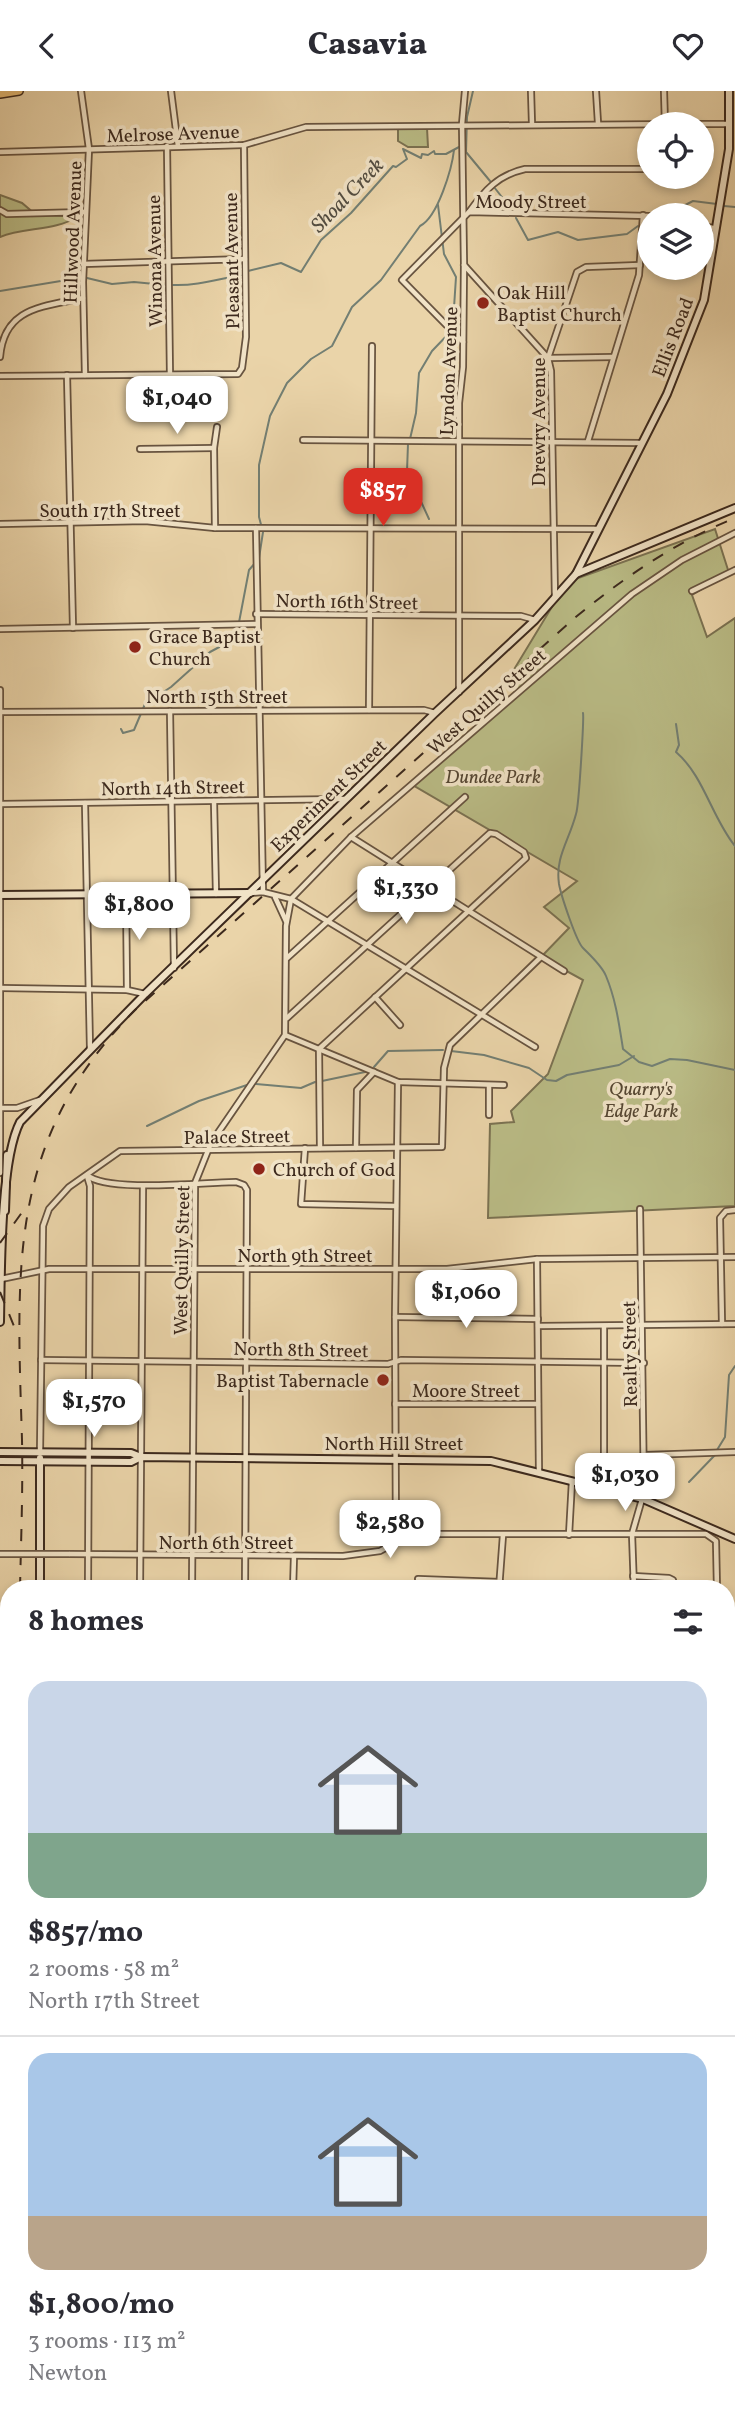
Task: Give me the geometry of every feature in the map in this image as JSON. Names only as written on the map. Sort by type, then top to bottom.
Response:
[{"type":"main road","points":[[0,94],[19,91]]},
{"type":"street","name":"Hillwood Avenue","points":[[81,91],[89,149],[83,264],[85,375]]},
{"type":"street","points":[[171,91],[178,146]]},
{"type":"street","name":"Lyndon Avenue","points":[[459,693],[465,91]]},
{"type":"street","points":[[531,91],[533,124]]},
{"type":"street","points":[[596,91],[598,123]]},
{"type":"street","points":[[664,91],[665,112]]},
{"type":"street","name":"Ellis Road","points":[[576,574],[667,394],[704,300],[727,162],[729,91]]},
{"type":"street","name":"Melrose Avenue","points":[[0,152],[244,145],[306,127],[637,124]]},
{"type":"street","points":[[714,124],[729,124]]},
{"type":"street","name":"Pleasant Avenue","points":[[170,376],[238,374],[242,368],[246,337],[244,145]]},
{"type":"street","name":"Winona Avenue","points":[[167,146],[170,376]]},
{"type":"street","points":[[469,212],[492,184],[509,172],[525,169],[637,169]]},
{"type":"street","points":[[0,210],[7,214],[86,212]]},
{"type":"street","name":"Moody Street","points":[[463,343],[402,280],[469,212],[637,216]]},
{"type":"street","points":[[83,264],[245,260]]},
{"type":"street","points":[[464,264],[548,358],[613,357]]},
{"type":"street","name":"Drewry Avenue","points":[[555,598],[551,371],[548,358],[577,272],[586,267],[637,265]]},
{"type":"street","points":[[588,441],[637,275]]},
{"type":"street","points":[[0,357],[5,332],[21,314],[83,298]]},
{"type":"street","points":[[369,710],[372,346]]},
{"type":"street","points":[[0,376],[170,376]]},
{"type":"street","points":[[67,376],[73,628]]},
{"type":"street","points":[[215,528],[214,448],[218,427]]},
{"type":"street","points":[[303,440],[372,438],[641,443]]},
{"type":"street","points":[[140,449],[214,448]]},
{"type":"street","name":"Experiment Street","points":[[1,1237],[1,1173],[8,1145],[29,1113],[145,994],[535,620],[576,574],[735,508]]},
{"type":"street","name":"South 17th Street","points":[[0,524],[166,521],[215,528],[370,526],[598,529]]},
{"type":"street","points":[[256,614],[259,528]]},
{"type":"street","name":"West Quilly Street","points":[[192,1580],[195,1182],[207,1151],[285,1035],[286,922],[291,899],[351,837],[632,594],[682,560],[735,533]]},
{"type":"street","points":[[692,591],[735,570]]},
{"type":"street","name":"North 16th Street","points":[[0,629],[256,624],[256,614],[521,616],[535,620]]},
{"type":"street","points":[[256,624],[264,892]]},
{"type":"street","points":[[0,690],[1,1173]]},
{"type":"street","name":"North 15th Street","points":[[0,712],[424,710],[435,713]]},
{"type":"street","points":[[170,711],[174,968]]},
{"type":"street","points":[[287,958],[466,797]]},
{"type":"street","name":"North 14th Street","points":[[0,804],[346,800]]},
{"type":"street","points":[[214,801],[216,894]]},
{"type":"street","points":[[85,802],[91,1050]]},
{"type":"street","points":[[287,1018],[490,834],[496,834],[527,855],[319,1049],[320,1148]]},
{"type":"street","points":[[351,837],[565,971]]},
{"type":"street","points":[[1,895],[264,892],[291,899],[365,947],[535,1047]]},
{"type":"street","points":[[126,894],[127,990]]},
{"type":"street","name":"West Quilly Street","points":[[274,896],[286,922]]},
{"type":"street","points":[[444,1084],[447,1051],[478,1014],[541,957]]},
{"type":"street","points":[[1,988],[127,990],[145,994]]},
{"type":"street","points":[[375,997],[400,1025]]},
{"type":"street","points":[[285,1035],[398,1082],[504,1085]]},
{"type":"street","points":[[356,1148],[356,1090],[374,1072]]},
{"type":"street","points":[[396,1540],[395,1269],[398,1082]]},
{"type":"street","name":"Palace Street","points":[[40,1452],[44,1217],[69,1187],[120,1151],[442,1147],[444,1084]]},
{"type":"street","points":[[489,1085],[489,1115]]},
{"type":"street","points":[[2,1108],[17,1108],[44,1098]]},
{"type":"street","points":[[17,1108],[29,1113]]},
{"type":"street","points":[[0,1322],[1,1237],[7,1198],[8,1145]]},
{"type":"street","points":[[305,1148],[301,1204],[396,1206]]},
{"type":"street","points":[[87,1175],[94,1181],[143,1186],[195,1182],[244,1185],[247,1197],[245,1580]]},
{"type":"street","points":[[87,1175],[90,1186],[88,1580]]},
{"type":"street","points":[[140,1580],[143,1186]]},
{"type":"street","name":"Realty Street","points":[[633,1580],[632,1534],[643,1499],[645,1455],[640,1209]]},
{"type":"street","points":[[722,1324],[722,1213],[735,1210]]},
{"type":"street","name":"North 9th Street","points":[[1,1279],[42,1270],[478,1268],[537,1259],[735,1257]]},
{"type":"street","points":[[537,1259],[539,1473]]},
{"type":"street","points":[[395,1317],[538,1319]]},
{"type":"street","points":[[538,1327],[735,1324]]},
{"type":"street","points":[[604,1326],[604,1489]]},
{"type":"street","name":"North 8th Street","points":[[41,1360],[644,1363]]},
{"type":"street","name":"Moore Street","points":[[395,1404],[538,1404]]},
{"type":"street","points":[[0,1452],[131,1453],[141,1457]]},
{"type":"street","points":[[40,1452],[40,1580]]},
{"type":"street","points":[[645,1455],[735,1452]]},
{"type":"street","name":"North Hill Street","points":[[0,1461],[131,1462],[141,1457],[491,1461],[643,1499],[735,1539]]},
{"type":"street","points":[[569,1535],[572,1481]]},
{"type":"street","name":"North 6th Street","points":[[0,1554],[294,1556],[380,1551],[411,1534],[706,1534],[716,1541],[717,1580]]},
{"type":"street","points":[[500,1580],[503,1535]]},
{"type":"street","points":[[293,1580],[294,1556]]},
{"type":"street","points":[[633,1576],[673,1580]]},
{"type":"street","points":[[418,1579],[445,1580]]},
{"type":"green space","points":[[427,128],[428,147],[408,147],[398,141],[398,129]]},
{"type":"green space","points":[[0,195],[22,203],[35,214],[77,217],[59,225],[0,237]]},
{"type":"green space","name":"Quarry's Edge Park","points":[[715,529],[729,573],[692,595],[707,637],[735,618],[735,1206],[488,1218],[490,1124],[514,1122],[511,1111],[548,1074],[583,980],[541,957],[569,928],[544,907],[577,881],[411,784],[518,691],[507,681],[567,582]]},
{"type":"waterway","name":"Shoal Creek","points":[[473,91],[467,117],[466,152],[490,181]]},
{"type":"waterway","name":"Shoal Creek","points":[[248,271],[281,263],[301,272],[321,240],[351,213],[393,166],[396,167],[407,159],[403,149],[421,158],[422,154],[428,155],[434,151],[435,154],[446,154],[459,147]]},
{"type":"waterway","points":[[259,558],[263,532],[259,517],[259,465],[270,416],[287,383],[311,359],[332,346],[352,307],[381,280],[420,226],[433,213],[447,180],[454,150]]},
{"type":"waterway","points":[[494,187],[512,210]]},
{"type":"waterway","points":[[689,203],[709,203]]},
{"type":"waterway","points":[[410,439],[416,413],[419,373],[432,351],[456,326],[453,323],[456,277],[444,254],[438,205]]},
{"type":"waterway","points":[[724,206],[735,207]]},
{"type":"waterway","points":[[516,218],[528,240],[558,232],[578,240],[627,234],[637,227]]},
{"type":"waterway","name":"Shoal Creek","points":[[173,285],[242,275]]},
{"type":"waterway","name":"Shoal Creek","points":[[0,291],[79,278]]},
{"type":"waterway","name":"Shoal Creek","points":[[87,278],[112,284],[134,282],[165,285]]},
{"type":"waterway","points":[[408,444],[407,471],[429,519]]},
{"type":"waterway","points":[[121,729],[123,733],[134,730],[145,704],[171,687],[210,652],[236,638],[249,570],[256,562]]},
{"type":"waterway","points":[[583,713],[577,808],[559,865],[559,884],[580,944],[606,976],[615,1003],[623,1049],[639,1062],[652,1066],[670,1059],[735,1070]]},
{"type":"waterway","points":[[676,724],[679,745],[676,752],[694,773],[735,846]]},
{"type":"waterway","points":[[374,1067],[388,1051],[443,1050]]},
{"type":"waterway","points":[[451,1051],[484,1055],[529,1068],[547,1080],[556,1081],[567,1075],[619,1065],[634,1056]]},
{"type":"waterway","points":[[322,1081],[365,1072]]},
{"type":"waterway","points":[[256,1084],[301,1088],[315,1082]]},
{"type":"waterway","points":[[147,1126],[199,1101],[247,1085]]},
{"type":"waterway","points":[[717,1450],[725,1437],[729,1375],[735,1366]]},
{"type":"waterway","points":[[689,1482],[715,1455]]},
{"type":"railway","points":[[20,1580],[22,1459],[19,1319],[28,1210],[41,1158],[62,1108],[93,1059],[135,1010],[577,616],[652,561],[713,527],[735,518]]},
{"type":"railway","points":[[0,1243],[23,1211]]},
{"type":"railway","points":[[0,1292],[16,1331]]},
{"type":"place","name":"Oak Hill Baptist Church","points":[[483,303]]},
{"type":"place","name":"Grace Baptist Church","points":[[135,647]]},
{"type":"place","name":"Church of God","points":[[259,1169]]},
{"type":"place","name":"Baptist Tabernacle","points":[[383,1380]]},
{"type":"park label","name":"Dundee Park","points":[[493,776]]}]
